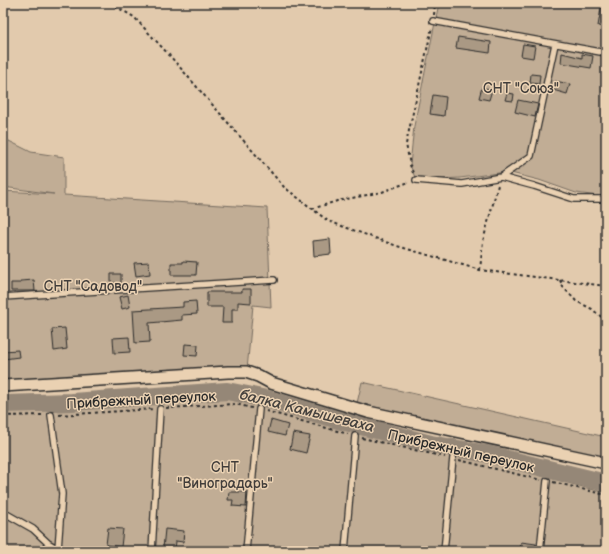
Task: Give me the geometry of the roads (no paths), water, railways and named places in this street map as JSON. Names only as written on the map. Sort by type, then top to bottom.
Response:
[{"type":"street","points":[[3,386],[246,372],[271,383],[368,412],[606,463]]},
{"type":"lane","points":[[433,21],[606,53]]},
{"type":"lane","points":[[416,180],[462,184],[501,177],[531,156],[555,44]]},
{"type":"lane","points":[[501,177],[574,199],[606,199]]},
{"type":"lane","points":[[3,297],[274,280]]},
{"type":"lane","points":[[152,551],[160,409]]},
{"type":"lane","points":[[246,551],[259,409]]},
{"type":"lane","points":[[51,415],[62,494],[58,549]]},
{"type":"lane","points":[[345,551],[355,436]]},
{"type":"lane","points":[[444,551],[453,458]]},
{"type":"lane","points":[[540,551],[547,481]]},
{"type":"lane","points":[[3,512],[32,529],[48,544],[58,549],[75,551]]},
{"type":"waterway","name":"балка Камышеваха","points":[[3,404],[72,402],[227,391],[267,399],[342,421],[431,444],[487,454],[606,483]]},
{"type":"park label","name":"СНТ \"Союз\"","points":[[521,88]]},
{"type":"park label","name":"СНТ \"Садовод\"","points":[[93,286]]},
{"type":"park label","name":"СНТ \"Виноградарь\"","points":[[225,476]]}]
